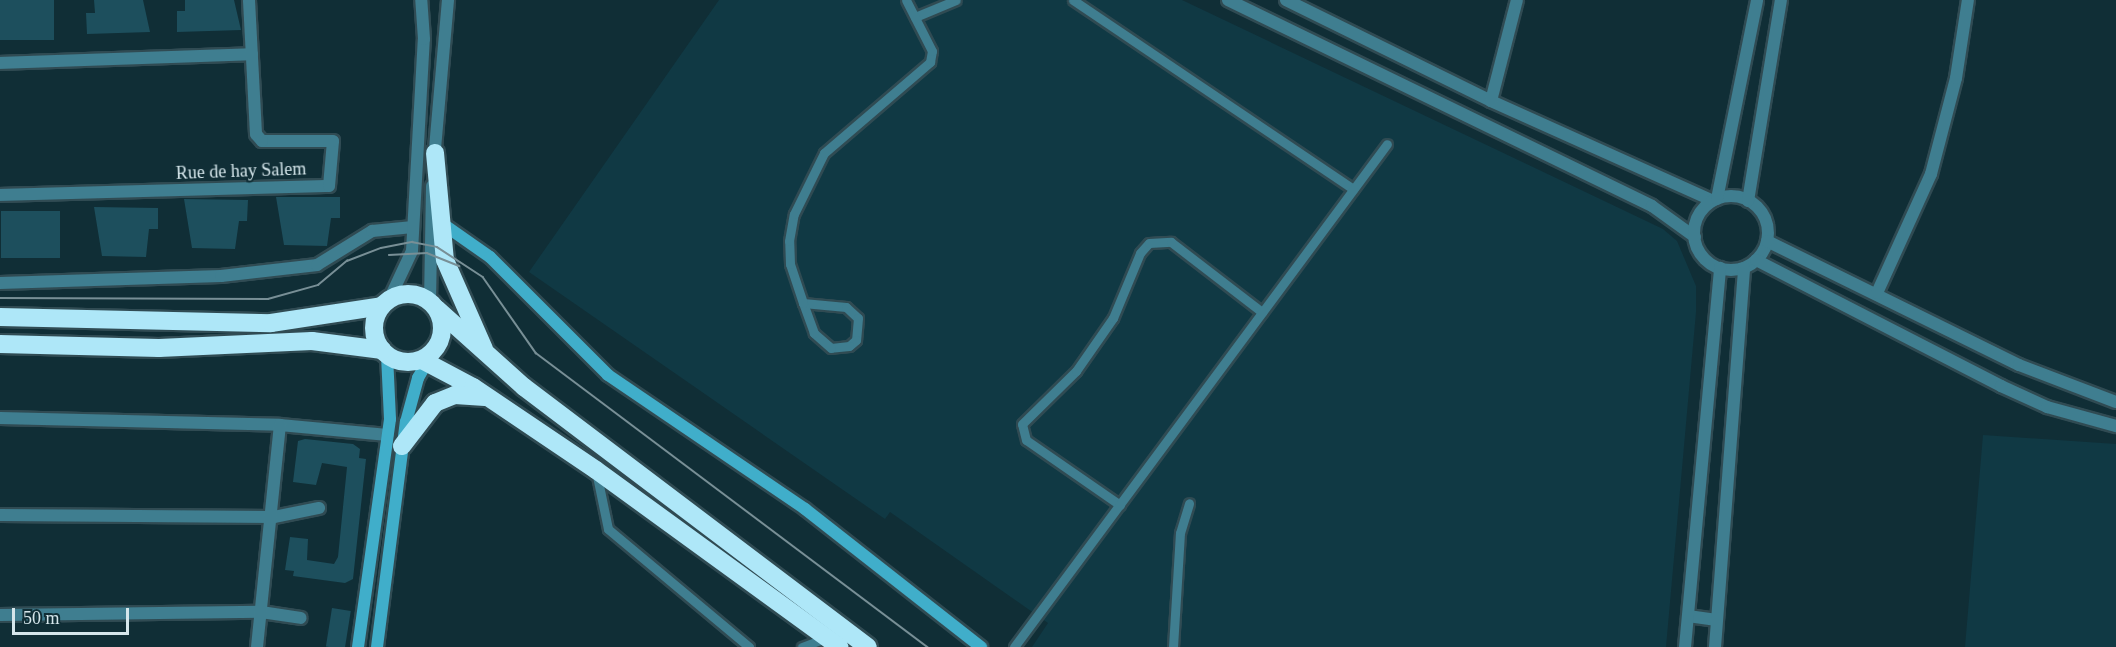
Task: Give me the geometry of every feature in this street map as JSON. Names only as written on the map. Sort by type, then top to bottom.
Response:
[{"type":"highway","points":[[435,153],[440,222],[453,286],[490,359]]},
{"type":"highway","points":[[0,317],[271,323],[386,303],[414,294],[433,305],[490,359],[867,647]]},
{"type":"highway","points":[[385,352],[375,333],[386,303]]},
{"type":"highway","points":[[427,358],[442,336],[433,305]]},
{"type":"highway","points":[[0,344],[159,348],[312,341],[385,352],[405,362],[427,358],[596,470],[834,642]]},
{"type":"highway","points":[[395,440],[435,403],[455,395],[489,398]]},
{"type":"street","name":"Rue de hay Salem","points":[[0,195],[329,186],[333,141],[258,139],[249,0]]},
{"type":"street","points":[[386,303],[412,251],[424,39],[421,0]]},
{"type":"street","points":[[433,305],[427,253],[448,0]]},
{"type":"street","points":[[1228,0],[1652,206],[1695,237]]},
{"type":"street","points":[[1286,0],[1491,101],[1715,200],[1748,201],[1764,218],[1767,241],[1756,260],[1744,268],[1720,268],[1700,254],[1695,237],[1697,218],[1715,200],[1757,0]]},
{"type":"street","points":[[1491,101],[1517,0]]},
{"type":"street","points":[[1748,201],[1781,0]]},
{"type":"street","points":[[1877,293],[1931,174],[1956,78],[1968,0]]},
{"type":"street","points":[[0,63],[252,54]]},
{"type":"street","points":[[440,222],[490,257],[608,375],[805,509],[981,647]]},
{"type":"street","points":[[0,283],[221,276],[317,266],[372,231],[413,227]]},
{"type":"street","points":[[1767,241],[2073,389],[2116,402]]},
{"type":"street","points":[[1756,260],[1837,297],[2001,386],[2047,407],[2116,426]]},
{"type":"street","points":[[1685,647],[1720,268]]},
{"type":"street","points":[[1715,647],[1744,268]]},
{"type":"street","points":[[1837,297],[1847,278]]},
{"type":"street","points":[[377,647],[395,440],[385,352]]},
{"type":"street","points":[[357,647],[395,440],[427,358]]},
{"type":"street","points":[[0,418],[280,425],[395,440]]},
{"type":"street","points":[[257,647],[273,517],[280,425]]},
{"type":"street","points":[[0,515],[273,517],[319,508]]},
{"type":"street","points":[[0,615],[261,612],[302,618]]},
{"type":"street","points":[[1688,616],[1717,620]]},
{"type":"lane","points":[[803,303],[846,307],[858,318],[856,339],[840,348],[824,344],[803,303],[790,264],[794,214],[824,153],[930,62],[932,51],[906,0]]},
{"type":"lane","points":[[915,17],[956,0]]},
{"type":"lane","points":[[1073,0],[1353,189]]},
{"type":"lane","points":[[1014,647],[1387,144]]},
{"type":"lane","points":[[1120,505],[1026,440],[1022,424],[1076,371],[1113,318],[1140,253],[1149,243],[1171,242],[1262,312]]},
{"type":"lane","points":[[596,470],[608,529],[749,647]]},
{"type":"lane","points":[[1173,647],[1180,533],[1189,503]]},
{"type":"lane","points":[[802,647],[834,642]]},
{"type":"shaded area","points":[[719,0],[1182,0],[1663,229],[1677,241],[1696,286],[1696,312],[1666,647],[1032,647],[1048,623],[890,512],[885,519],[529,272]]},
{"type":"shaded area","points":[[1983,435],[2116,444],[2116,647],[1965,647]]},
{"type":"building","points":[[0,0],[54,0],[54,40],[0,40]]},
{"type":"building","points":[[94,0],[143,0],[150,32],[87,34],[86,13],[95,13]]},
{"type":"building","points":[[185,0],[234,0],[241,30],[177,32],[177,11],[185,11]]},
{"type":"building","points":[[276,197],[340,197],[340,218],[331,218],[327,246],[284,245]]},
{"type":"building","points":[[184,199],[248,200],[247,221],[239,221],[235,249],[192,248]]},
{"type":"building","points":[[94,207],[158,208],[158,229],[149,229],[146,257],[102,256]]},
{"type":"building","points":[[1,211],[60,211],[60,258],[1,258]]},
{"type":"building","points":[[305,439],[353,444],[360,449],[359,458],[366,459],[353,579],[345,583],[293,576],[294,571],[285,570],[290,537],[308,539],[307,560],[334,564],[338,557],[347,467],[322,463],[316,485],[293,482],[298,441]]},
{"type":"building","points":[[332,608],[351,611],[345,647],[326,647]]},
{"type":"tram line","points":[[0,298],[268,299],[318,285],[347,261],[381,248],[412,242],[437,247],[483,277],[536,353],[928,647]]},
{"type":"tram line","points":[[389,255],[427,253],[459,266]]}]
